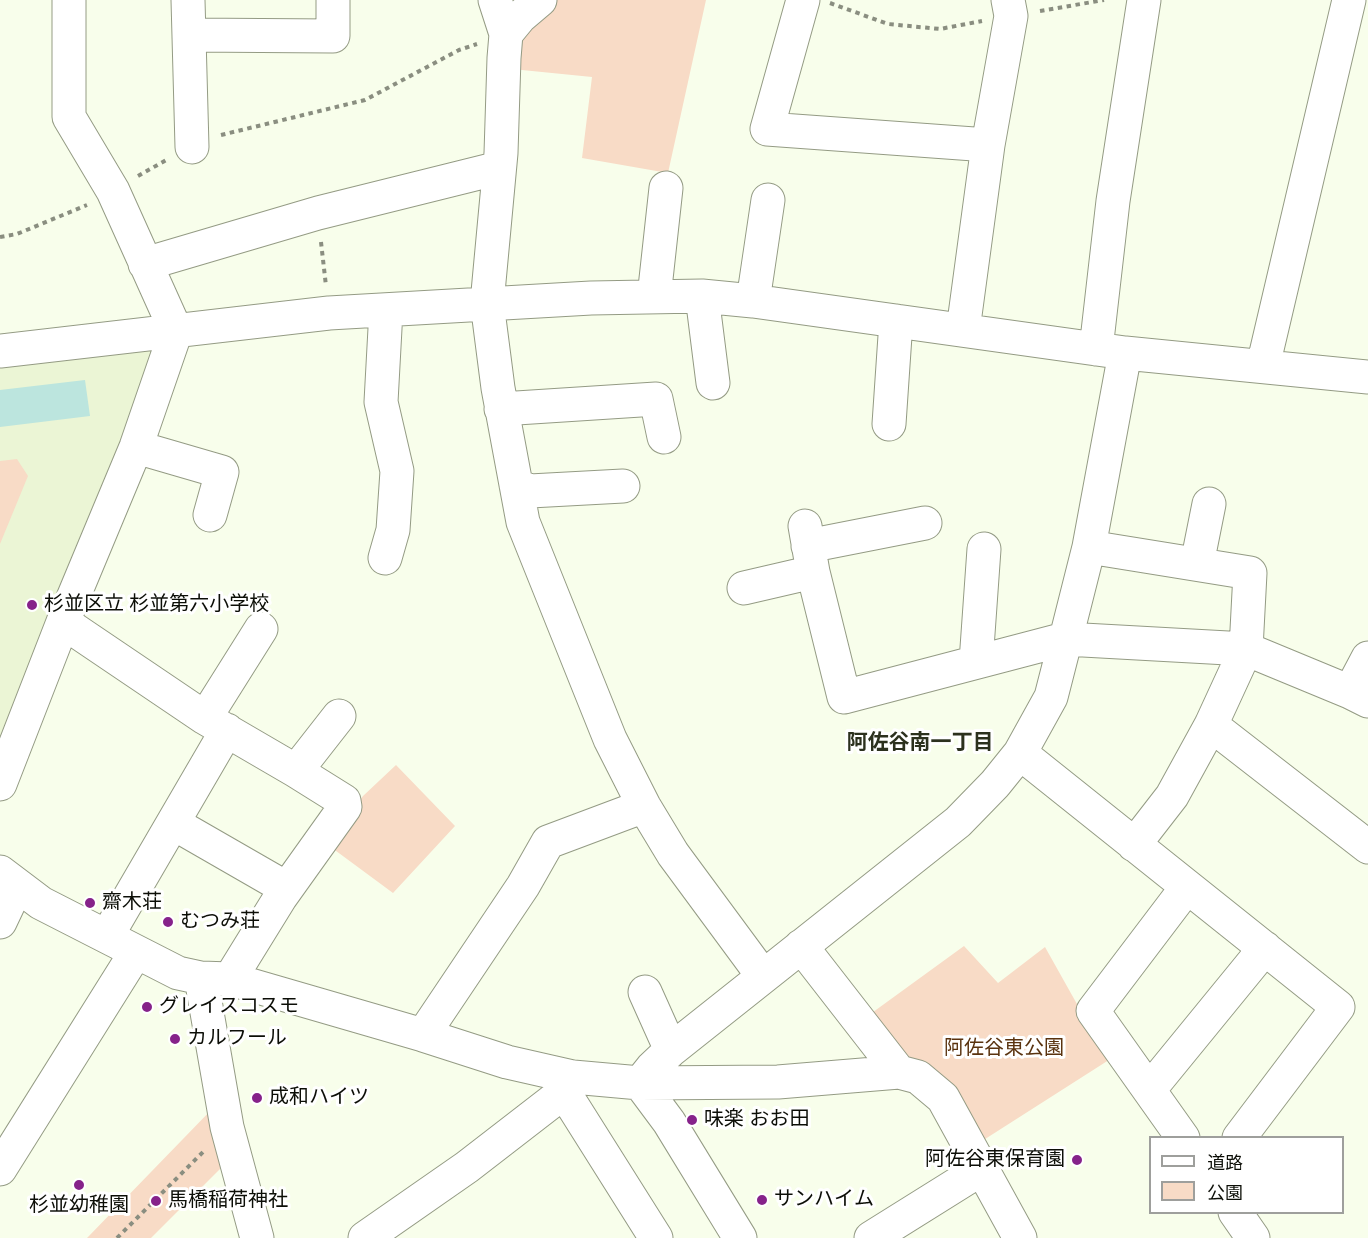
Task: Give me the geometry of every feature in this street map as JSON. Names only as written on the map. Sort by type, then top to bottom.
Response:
[{"type":"street","points":[[0,784],[63,622],[136,447],[176,331],[113,191],[69,117],[69,0]]},
{"type":"street","points":[[189,0],[192,147]]},
{"type":"street","points":[[189,35],[333,36],[333,0]]},
{"type":"street","points":[[495,0],[506,34],[499,168],[487,303],[501,409],[523,522],[610,739],[644,806],[674,854],[763,976]]},
{"type":"street","points":[[506,34],[520,17],[540,0]]},
{"type":"street","points":[[803,0],[767,129],[988,145]]},
{"type":"street","points":[[640,1083],[671,1050],[958,822],[995,784],[1020,753],[1051,697],[1089,547],[1111,351],[1113,201],[1144,0]]},
{"type":"street","points":[[1263,366],[1349,0]]},
{"type":"street","points":[[963,330],[988,145],[1010,8]]},
{"type":"street","points":[[145,264],[318,213],[499,168]]},
{"type":"street","points":[[654,297],[666,188]]},
{"type":"street","points":[[753,302],[768,200]]},
{"type":"street","points":[[0,351],[329,313],[591,298],[702,296],[1111,351],[1367,374]]},
{"type":"street","points":[[702,296],[712,383]]},
{"type":"street","points":[[385,558],[393,530],[397,471],[381,402],[386,310]]},
{"type":"street","points":[[889,424],[896,321]]},
{"type":"street","points":[[501,409],[656,399],[664,437]]},
{"type":"street","points":[[136,447],[222,472],[210,515]]},
{"type":"street","points":[[516,485],[530,491],[624,486]]},
{"type":"street","points":[[1197,564],[1209,504]]},
{"type":"street","points":[[744,588],[809,548],[925,523]]},
{"type":"street","points":[[1089,547],[1250,573],[1246,649],[1211,725],[1172,796],[1134,845]]},
{"type":"street","points":[[809,548],[843,697],[1065,639],[1246,649],[1359,696],[1368,658]]},
{"type":"street","points":[[976,662],[984,549]]},
{"type":"street","points":[[63,622],[216,724],[344,801],[345,807],[216,979],[227,1127],[257,1238]]},
{"type":"street","points":[[107,936],[173,823],[261,629]]},
{"type":"street","points":[[296,771],[339,716]]},
{"type":"street","points":[[1211,725],[1368,848]]},
{"type":"street","points":[[1020,753],[1338,1007],[1240,1136]]},
{"type":"street","points":[[423,1035],[523,886],[548,842],[644,806]]},
{"type":"street","points":[[173,823],[286,888]]},
{"type":"street","points":[[0,922],[9,879],[41,903],[178,974],[216,979],[423,1035],[568,1084],[778,1082],[899,1072],[918,1077],[943,1098],[1020,1238]]},
{"type":"street","points":[[1182,1136],[1094,1011],[1187,887]]},
{"type":"street","points":[[801,946],[899,1072]]},
{"type":"street","points":[[1149,1090],[1265,948]]},
{"type":"street","points":[[0,1169],[136,952]]},
{"type":"street","points":[[645,992],[671,1050]]},
{"type":"street","points":[[640,1083],[669,1122],[740,1238]]},
{"type":"street","points":[[568,1084],[649,1228]]},
{"type":"street","points":[[365,1238],[467,1167],[568,1084]]},
{"type":"street","points":[[871,1238],[983,1168]]},
{"type":"street","points":[[1236,1214],[1253,1238]]},
{"type":"path","points":[[822,0],[888,24],[940,29],[1010,8],[1104,0]]},
{"type":"path","points":[[0,237],[17,234],[80,208],[192,147],[229,132],[365,100],[459,50],[506,34]]},
{"type":"path","points":[[318,213],[329,313]]},
{"type":"path","points":[[117,1238],[227,1127]]},
{"type":"shaded area","name":"杉並区立 杉並第六小学校","points":[[154,343],[161,349],[0,763],[0,363]]},
{"type":"green space","points":[[553,0],[706,0],[668,173],[582,158],[592,77],[512,69],[514,37]]},
{"type":"green space","points":[[17,459],[28,476],[0,544],[0,461]]},
{"type":"green space","points":[[396,765],[455,826],[393,893],[328,845],[363,796]]},
{"type":"green space","name":"阿佐谷東公園","points":[[964,946],[998,983],[1045,947],[1082,1013],[1112,1058],[982,1141],[903,1064],[869,1015]]},
{"type":"green space","name":"馬橋稲荷神社","points":[[214,1107],[226,1163],[151,1238],[87,1238]]},
{"type":"water","points":[[85,380],[90,416],[0,427],[0,390]]},
{"type":"place","name":"杉並区立 杉並第六小学校","points":[[32,605]]},
{"type":"place","name":"齋木荘","points":[[90,903]]},
{"type":"place","name":"むつみ荘","points":[[168,922]]},
{"type":"place","name":"グレイスコスモ","points":[[147,1007]]},
{"type":"place","name":"カルフール","points":[[175,1039]]},
{"type":"place","name":"成和ハイツ","points":[[257,1098]]},
{"type":"place","name":"味楽 おお田","points":[[692,1120]]},
{"type":"place","name":"阿佐谷東保育園","points":[[1077,1160]]},
{"type":"place","name":"杉並幼稚園","points":[[79,1185]]},
{"type":"place","name":"サンハイム","points":[[762,1200]]},
{"type":"place","name":"馬橋稲荷神社","points":[[156,1201]]},
{"type":"district","name":"阿佐谷南一丁目","points":[[920,743]]}]
